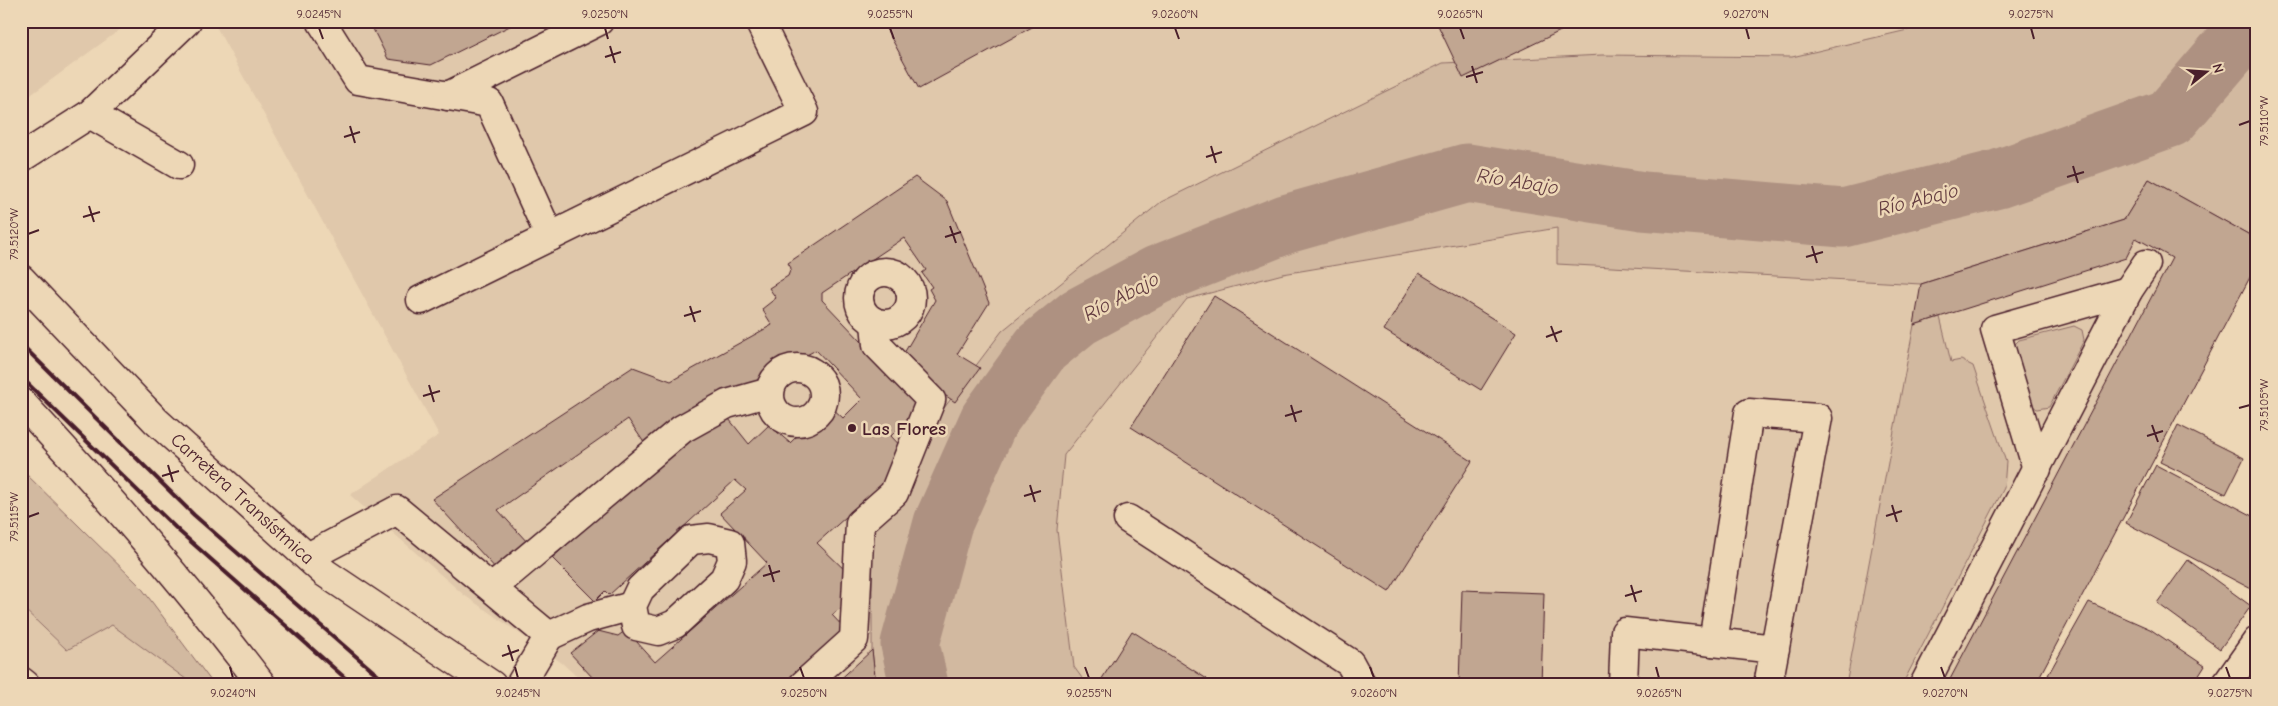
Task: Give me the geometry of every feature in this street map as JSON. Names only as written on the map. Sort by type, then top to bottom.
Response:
[{"type":"main road","points":[[21,158],[90,114],[187,21]]},
{"type":"main road","points":[[321,21],[358,80],[489,103],[550,237]]},
{"type":"main road","points":[[448,96],[599,21]]},
{"type":"main road","points":[[421,300],[804,112],[759,21]]},
{"type":"main road","points":[[90,114],[179,164]]},
{"type":"main road","points":[[1924,685],[2128,291],[2146,264]]},
{"type":"main road","name":"Carretera Transístmica","points":[[21,278],[156,420],[325,573],[492,685]]},
{"type":"main road","points":[[2037,469],[1995,329],[2128,291]]},
{"type":"main road","points":[[803,685],[854,639],[860,523],[894,493],[931,400],[877,345],[875,322]]},
{"type":"main road","points":[[492,588],[682,429],[726,404],[770,392]]},
{"type":"main road","points":[[21,402],[105,492],[223,634],[262,685]]},
{"type":"main road","points":[[1713,642],[1749,413],[1818,418],[1768,685]]},
{"type":"main road","points":[[308,557],[397,510],[549,636]]},
{"type":"main road","points":[[1128,519],[1350,663],[1362,685]]},
{"type":"main road","points":[[520,685],[549,636],[588,618],[632,606]]},
{"type":"main road","points":[[1624,685],[1625,632],[1775,649]]},
{"type":"main road","points":[[2226,685],[2257,641]]},
{"type":"main road","points":[[21,681],[26,685]]},
{"type":"shaded area","points":[[21,21],[132,21],[21,102]]},
{"type":"shaded area","points":[[213,21],[1946,21],[1792,57],[1602,55],[1443,63],[895,508],[872,532],[872,650],[834,685],[586,685],[562,663],[464,595],[350,495],[439,435]]},
{"type":"shaded area","points":[[1946,21],[2257,21],[2257,239],[2149,179],[2124,220],[1921,284],[1557,264],[1557,228],[1283,274],[1187,299],[1064,455],[1057,530],[1074,667],[1087,685],[876,685],[872,650],[872,532],[895,508],[923,436],[1002,331],[1161,202],[1443,63],[1602,55],[1792,57]]},
{"type":"shaded area","points":[[2149,179],[2257,239],[2257,264],[2035,685],[1087,685],[1074,667],[1057,530],[1064,455],[1187,299],[1283,274],[1557,228],[1557,264]]},
{"type":"shaded area","points":[[1940,317],[1951,362],[1961,360],[1973,366],[2006,462],[2004,488],[1902,685],[1846,685],[1914,325]]},
{"type":"shaded area","points":[[2074,326],[2082,330],[2084,340],[2049,407],[2037,409],[2029,403],[2012,352],[2014,345],[2019,340]]},
{"type":"shaded area","points":[[21,469],[140,586],[214,685],[194,685],[112,625],[67,650],[21,606]]},
{"type":"shaded area","points":[[21,606],[67,650],[112,624],[194,685],[21,685]]},
{"type":"building","points":[[384,21],[520,21],[431,65],[388,59],[372,27]]},
{"type":"building","points":[[882,21],[1043,21],[919,89]]},
{"type":"building","points":[[1436,21],[1574,21],[1575,24],[1463,78]]},
{"type":"building","name":"Las Flores","points":[[915,177],[947,201],[989,303],[957,354],[980,368],[955,402],[930,385],[932,380],[900,360],[935,300],[929,289],[932,287],[922,273],[926,270],[904,238],[822,293],[822,300],[922,405],[891,436],[905,451],[890,466],[896,472],[817,543],[851,576],[849,601],[832,615],[847,631],[787,685],[592,685],[593,678],[570,653],[598,631],[618,636],[626,630],[655,662],[767,563],[720,513],[746,490],[735,480],[609,595],[605,591],[595,601],[552,558],[695,432],[718,417],[729,419],[749,444],[769,425],[790,443],[829,405],[843,418],[862,399],[816,350],[681,422],[645,444],[628,419],[498,510],[528,543],[498,571],[432,499],[633,367],[671,381],[772,325],[762,309],[776,298],[769,288],[788,276],[791,268],[788,263]]},
{"type":"building","points":[[2149,179],[2257,239],[2257,264],[2035,685],[1947,685],[2172,258],[2136,238],[2126,258],[1914,325],[1921,284],[2124,220]]},
{"type":"building","points":[[1419,273],[1516,333],[1481,390],[1384,330]]},
{"type":"building","points":[[1214,296],[1472,461],[1389,592],[1131,427]]},
{"type":"building","points":[[2178,425],[2244,458],[2226,494],[2160,462]]},
{"type":"building","points":[[2156,465],[2257,518],[2257,592],[2126,523]]},
{"type":"building","points":[[2188,560],[2251,606],[2220,649],[2157,603]]},
{"type":"building","points":[[1462,590],[1544,593],[1541,685],[1459,685]]},
{"type":"building","points":[[2089,602],[2150,629],[2205,666],[2193,685],[2066,685],[2048,675]]},
{"type":"building","points":[[1132,631],[1207,679],[1203,685],[1098,685]]},
{"type":"building","points":[[872,650],[876,685],[834,685]]},
{"type":"waterway","name":"Río Abajo","points":[[919,685],[910,644],[943,523],[989,420],[1041,348],[1079,317],[1157,275],[1286,224],[1467,173],[1643,201],[1843,218],[1998,179],[2170,118],[2237,40],[2248,21]]},
{"type":"railway","points":[[21,344],[194,515],[389,685]]},
{"type":"railway","points":[[21,377],[180,532],[353,685]]},
{"type":"place","name":"Las Flores","points":[[852,428]]}]
